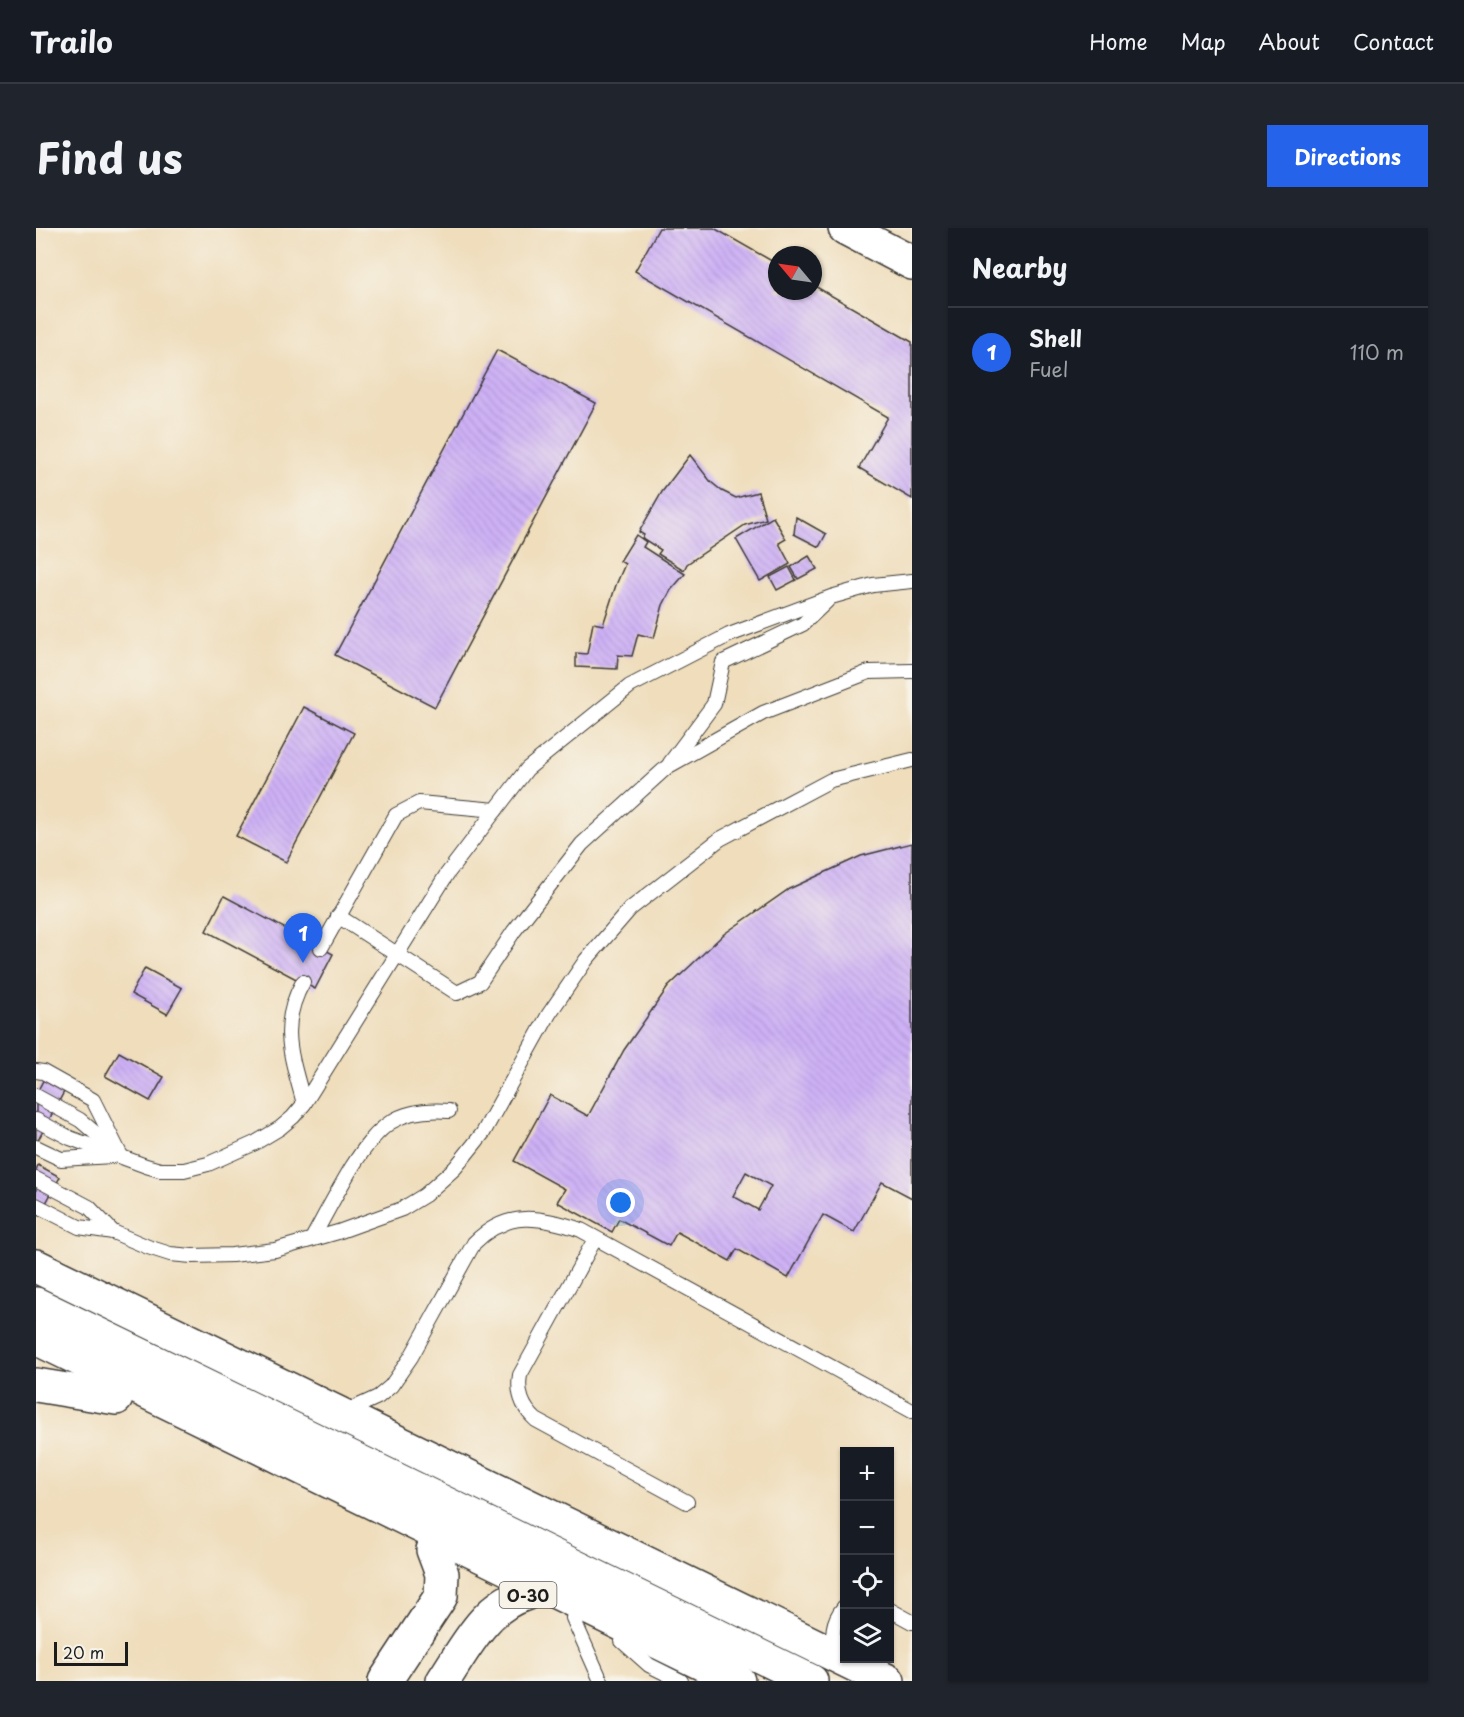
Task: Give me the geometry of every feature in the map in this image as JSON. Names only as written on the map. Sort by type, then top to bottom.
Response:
[{"type":"main road","points":[[845,228],[912,263]]},
{"type":"main road","points":[[36,1266],[840,1658]]},
{"type":"main road","points":[[36,1304],[811,1681]]},
{"type":"main road","points":[[36,1338],[738,1681]]},
{"type":"main road","points":[[36,1359],[299,1483],[433,1550],[442,1574],[441,1596],[385,1681]]},
{"type":"main road","points":[[36,1384],[116,1398]]},
{"type":"main road","name":"O-30","points":[[433,1550],[704,1681]]},
{"type":"main road","points":[[443,1681],[472,1636],[497,1607],[510,1598],[525,1594]]},
{"type":"main road","points":[[850,1663],[888,1681]]},
{"type":"lane","points":[[36,1120],[70,1138],[160,1170],[199,1168],[255,1143],[280,1128],[304,1104],[395,954],[447,874],[527,769],[630,686],[729,635],[831,597],[873,585],[912,581]]},
{"type":"lane","points":[[338,916],[457,993],[480,982],[514,931],[582,844],[667,767],[714,704],[723,662],[804,624],[831,597]]},
{"type":"lane","points":[[667,767],[763,713],[869,672],[912,670]]},
{"type":"lane","points":[[36,1205],[79,1227],[112,1232],[170,1254],[192,1256],[232,1255],[275,1250],[338,1232],[402,1209],[425,1195],[455,1168],[483,1133],[549,1014],[586,960],[630,909],[720,839],[831,780],[912,760]]},
{"type":"lane","points":[[321,948],[396,815],[419,803],[496,810]]},
{"type":"lane","points":[[303,982],[293,999],[287,1038],[304,1104]]},
{"type":"lane","points":[[36,1071],[93,1100],[121,1156]]},
{"type":"lane","points":[[36,1096],[80,1120],[121,1156]]},
{"type":"lane","points":[[312,1239],[336,1192],[370,1140],[379,1131],[402,1117],[417,1112],[433,1110],[449,1112]]},
{"type":"lane","points":[[36,1147],[61,1159],[121,1156]]},
{"type":"lane","points":[[36,1179],[89,1207],[112,1232]]},
{"type":"lane","points":[[334,1410],[354,1408],[385,1392],[422,1337],[474,1243],[482,1235],[507,1221],[529,1218],[558,1222],[580,1230],[912,1412]]},
{"type":"lane","points":[[595,1239],[523,1369],[518,1386],[524,1407],[536,1420],[687,1502]]},
{"type":"lane","points":[[894,1612],[912,1622]]},
{"type":"lane","points":[[840,1614],[835,1622],[833,1633],[834,1645],[840,1654]]},
{"type":"lane","points":[[573,1618],[601,1681]]},
{"type":"lane","points":[[622,1641],[649,1665],[681,1681]]},
{"type":"building","points":[[659,228],[714,228],[768,259],[768,300],[822,300],[822,290],[912,342],[912,499],[859,468],[888,417],[635,271]]},
{"type":"building","points":[[497,350],[596,403],[435,707],[335,655]]},
{"type":"building","points":[[690,455],[711,482],[722,491],[736,498],[758,492],[766,519],[745,525],[687,564],[684,570],[658,554],[661,550],[642,538],[644,535],[639,532],[662,492]]},
{"type":"building","points":[[773,517],[786,539],[779,543],[790,564],[760,581],[736,539]]},
{"type":"building","points":[[796,517],[826,534],[819,547],[794,534]]},
{"type":"building","points":[[636,535],[646,542],[643,547],[685,574],[671,590],[663,605],[654,638],[638,634],[632,656],[618,655],[617,669],[576,667],[576,653],[587,654],[593,623],[603,625],[625,564],[620,561]]},
{"type":"building","points":[[809,556],[817,569],[798,579],[791,567]]},
{"type":"building","points":[[789,567],[796,580],[777,590],[770,577]]},
{"type":"building","points":[[304,707],[354,733],[286,862],[236,836]]},
{"type":"building","points":[[912,843],[912,1198],[882,1182],[854,1232],[823,1215],[788,1278],[737,1249],[730,1261],[677,1232],[669,1246],[619,1219],[612,1232],[557,1202],[565,1189],[514,1161],[550,1095],[588,1116],[624,1050],[668,987],[724,934],[789,889],[861,856]],"holes":[[[746,1172],[771,1186],[758,1210],[733,1196]]]},
{"type":"building","points":[[224,896],[333,954],[315,989],[206,931]]},
{"type":"building","points":[[145,968],[182,988],[167,1014],[131,994]]},
{"type":"building","points":[[119,1052],[164,1077],[150,1101],[105,1076]]},
{"type":"building","points":[[45,1077],[66,1088],[36,1144],[36,1094]]},
{"type":"building","points":[[38,1165],[60,1177],[39,1216],[36,1214]]},
{"type":"place","name":"Shell","points":[[303,963]]}]
